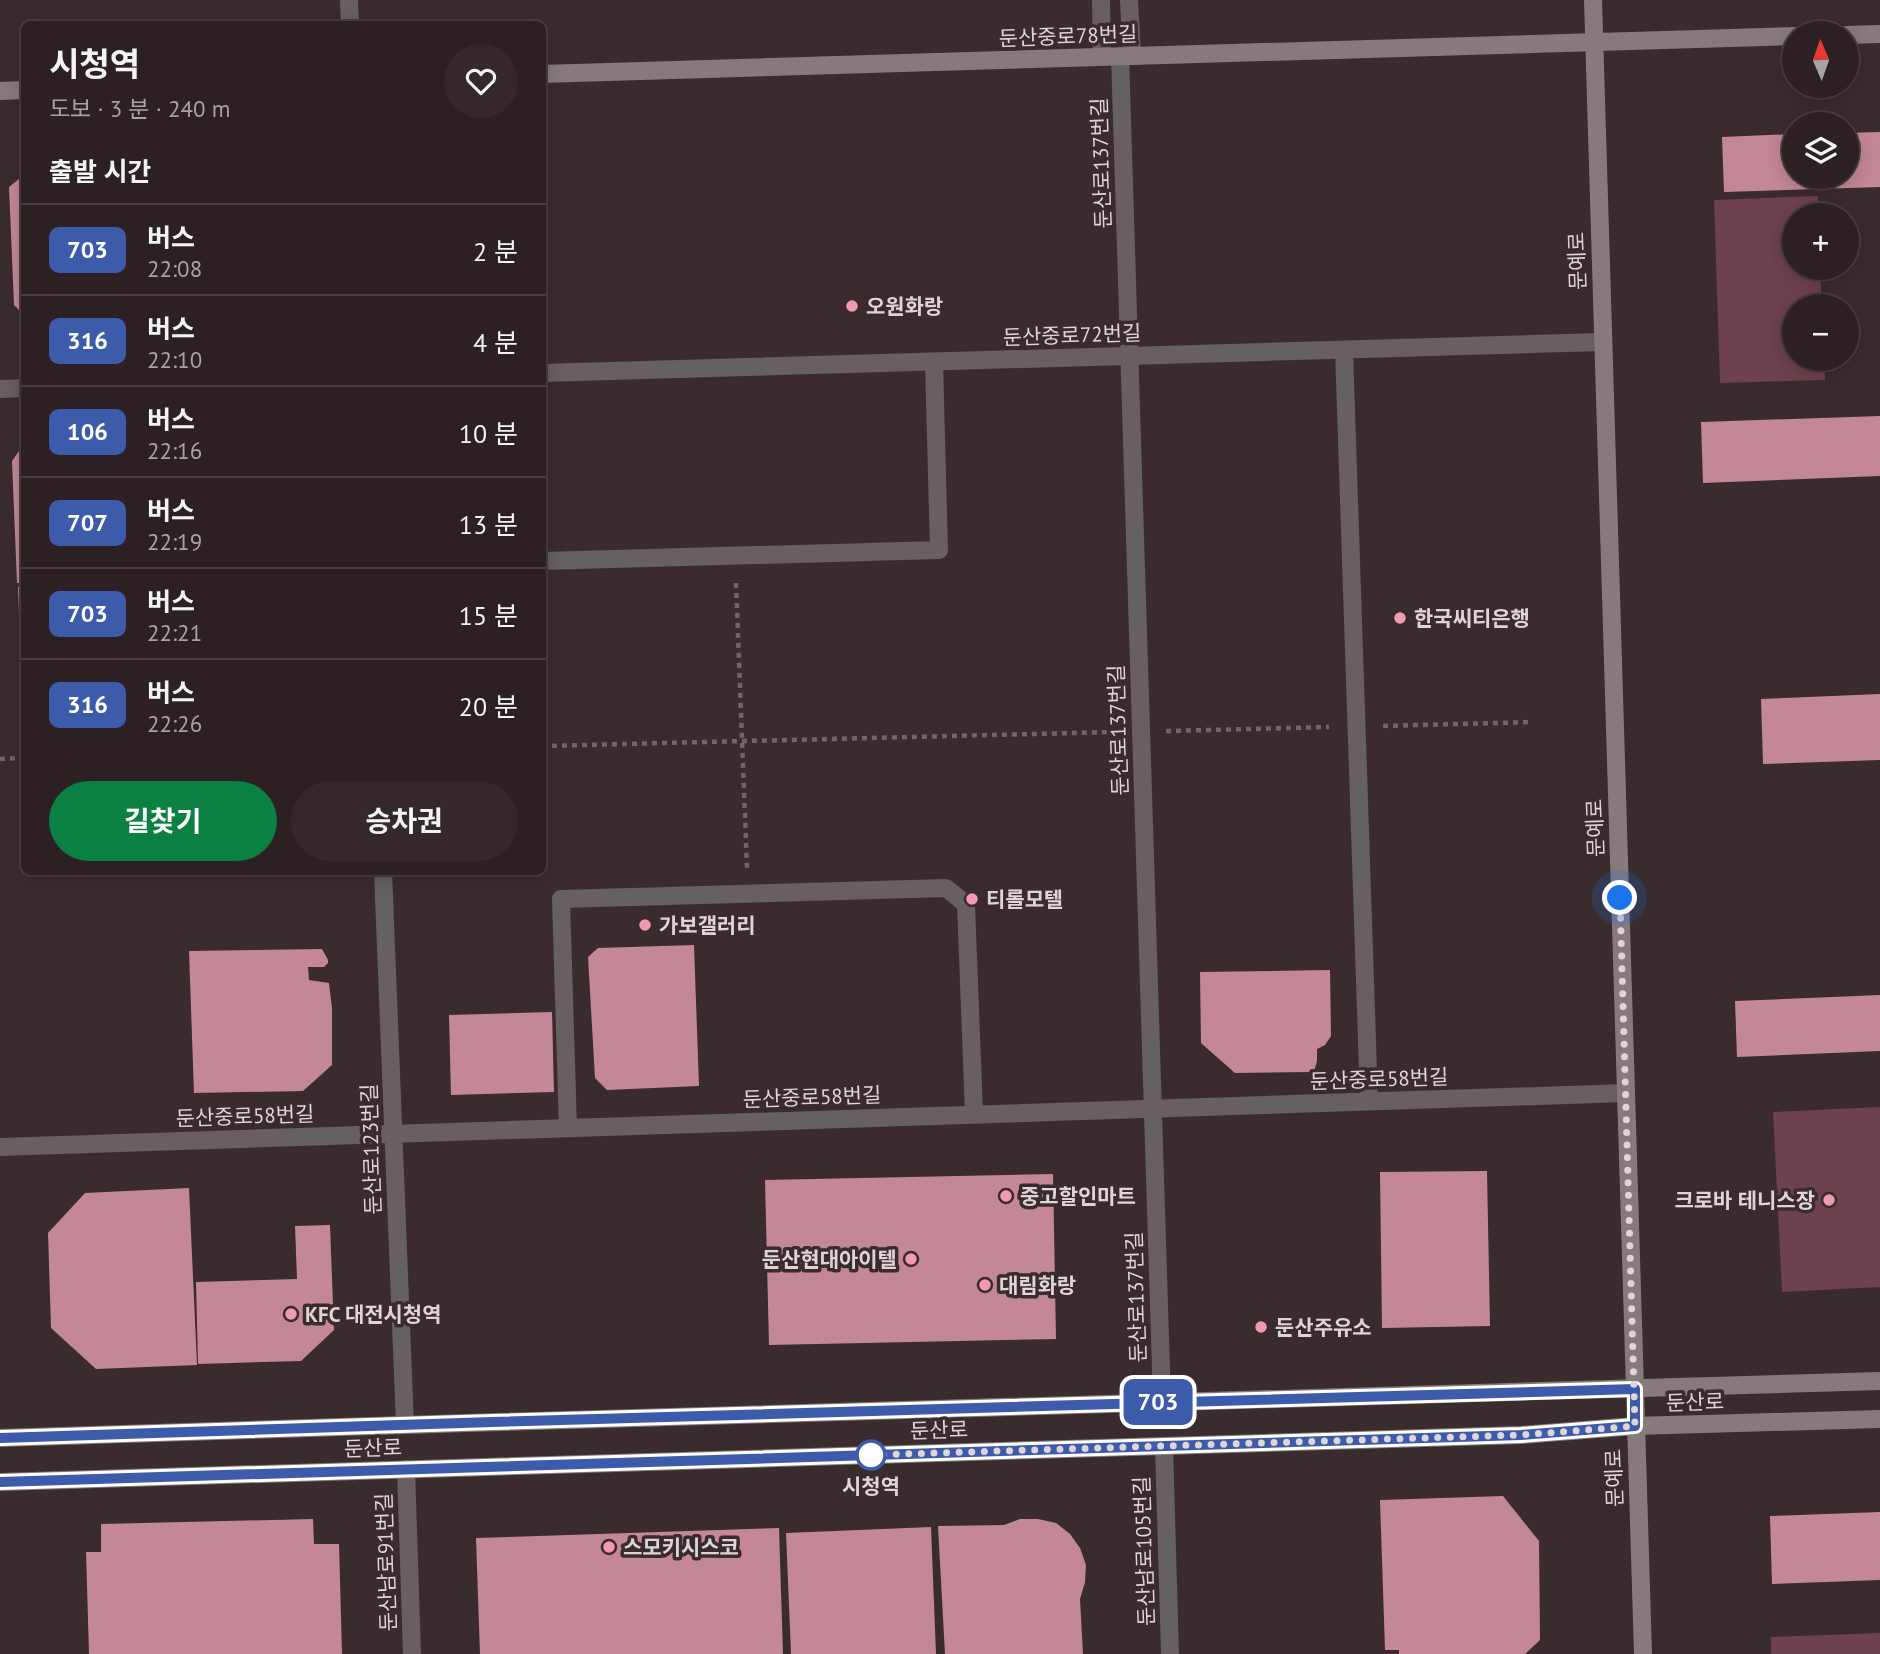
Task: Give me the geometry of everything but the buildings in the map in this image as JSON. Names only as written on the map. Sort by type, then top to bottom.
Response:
[{"type":"main road","name":"문예로","points":[[1593,0],[1643,1654]]},
{"type":"main road","points":[[1859,35],[1880,34]]},
{"type":"main road","points":[[1594,41],[1782,36]]},
{"type":"main road","name":"둔산중로78번길","points":[[546,75],[1594,41]]},
{"type":"main road","points":[[0,91],[21,90]]},
{"type":"main road","name":"둔산로","points":[[0,1438],[1880,1381]]},
{"type":"main road","name":"둔산로","points":[[0,1482],[1521,1435],[1635,1426],[1880,1419]]},
{"type":"street","points":[[349,0],[350,21]]},
{"type":"street","points":[[1101,0],[1118,57]]},
{"type":"street","points":[[1118,57],[1129,0]]},
{"type":"street","name":"둔산로137번길","points":[[1118,57],[1162,1402]]},
{"type":"street","name":"둔산중로72번길","points":[[546,373],[1602,342]]},
{"type":"street","points":[[1344,350],[1369,1101]]},
{"type":"street","points":[[546,561],[939,550],[933,362]]},
{"type":"street","points":[[0,389],[21,388]]},
{"type":"street","name":"둔산로123번길","points":[[383,875],[405,1425]]},
{"type":"street","points":[[568,1128],[561,899],[946,888],[966,904],[974,1114]]},
{"type":"street","name":"둔산중로58번길","points":[[0,1147],[1626,1093]]},
{"type":"street","name":"둔산남로105번길","points":[[1164,1446],[1170,1654]]},
{"type":"street","name":"둔산남로91번길","points":[[406,1469],[412,1654]]},
{"type":"path","points":[[735,556],[748,893]]},
{"type":"path","points":[[1378,726],[1532,722]]},
{"type":"path","points":[[546,746],[1336,727]]},
{"type":"path","points":[[0,759],[21,758]]},
{"type":"shaded area","points":[[1818,196],[1818,203],[1782,203],[1782,280],[1821,280],[1821,294],[1782,294],[1782,371],[1825,371],[1825,380],[1720,383],[1714,200]]},
{"type":"shaded area","name":"크로바 테니스장","points":[[1880,1107],[1880,1287],[1782,1292],[1773,1112]]},
{"type":"shaded area","points":[[1880,1633],[1880,1654],[1771,1654],[1771,1637]]},
{"type":"bus line","name":"703","points":[[0,1438],[1635,1389],[1635,1426],[1521,1435],[0,1482]]},
{"type":"place","name":"오원화랑","points":[[852,306]]},
{"type":"place","name":"한국씨티은행","points":[[1400,618]]},
{"type":"place","name":"티롤모텔","points":[[972,899]]},
{"type":"place","name":"가보갤러리","points":[[645,925]]},
{"type":"place","name":"중고할인마트","points":[[1006,1196]]},
{"type":"place","name":"크로바 테니스장","points":[[1829,1200]]},
{"type":"place","name":"둔산현대아이텔","points":[[911,1259]]},
{"type":"place","name":"대림화랑","points":[[985,1285]]},
{"type":"place","name":"KFC 대전시청역","points":[[291,1314]]},
{"type":"place","name":"둔산주유소","points":[[1261,1327]]},
{"type":"place","name":"시청역","points":[[871,1455]]},
{"type":"place","name":"스모키시스코","points":[[609,1547]]},
{"type":"route","points":[[871,1455],[1521,1435],[1635,1426],[1620,898]]}]
